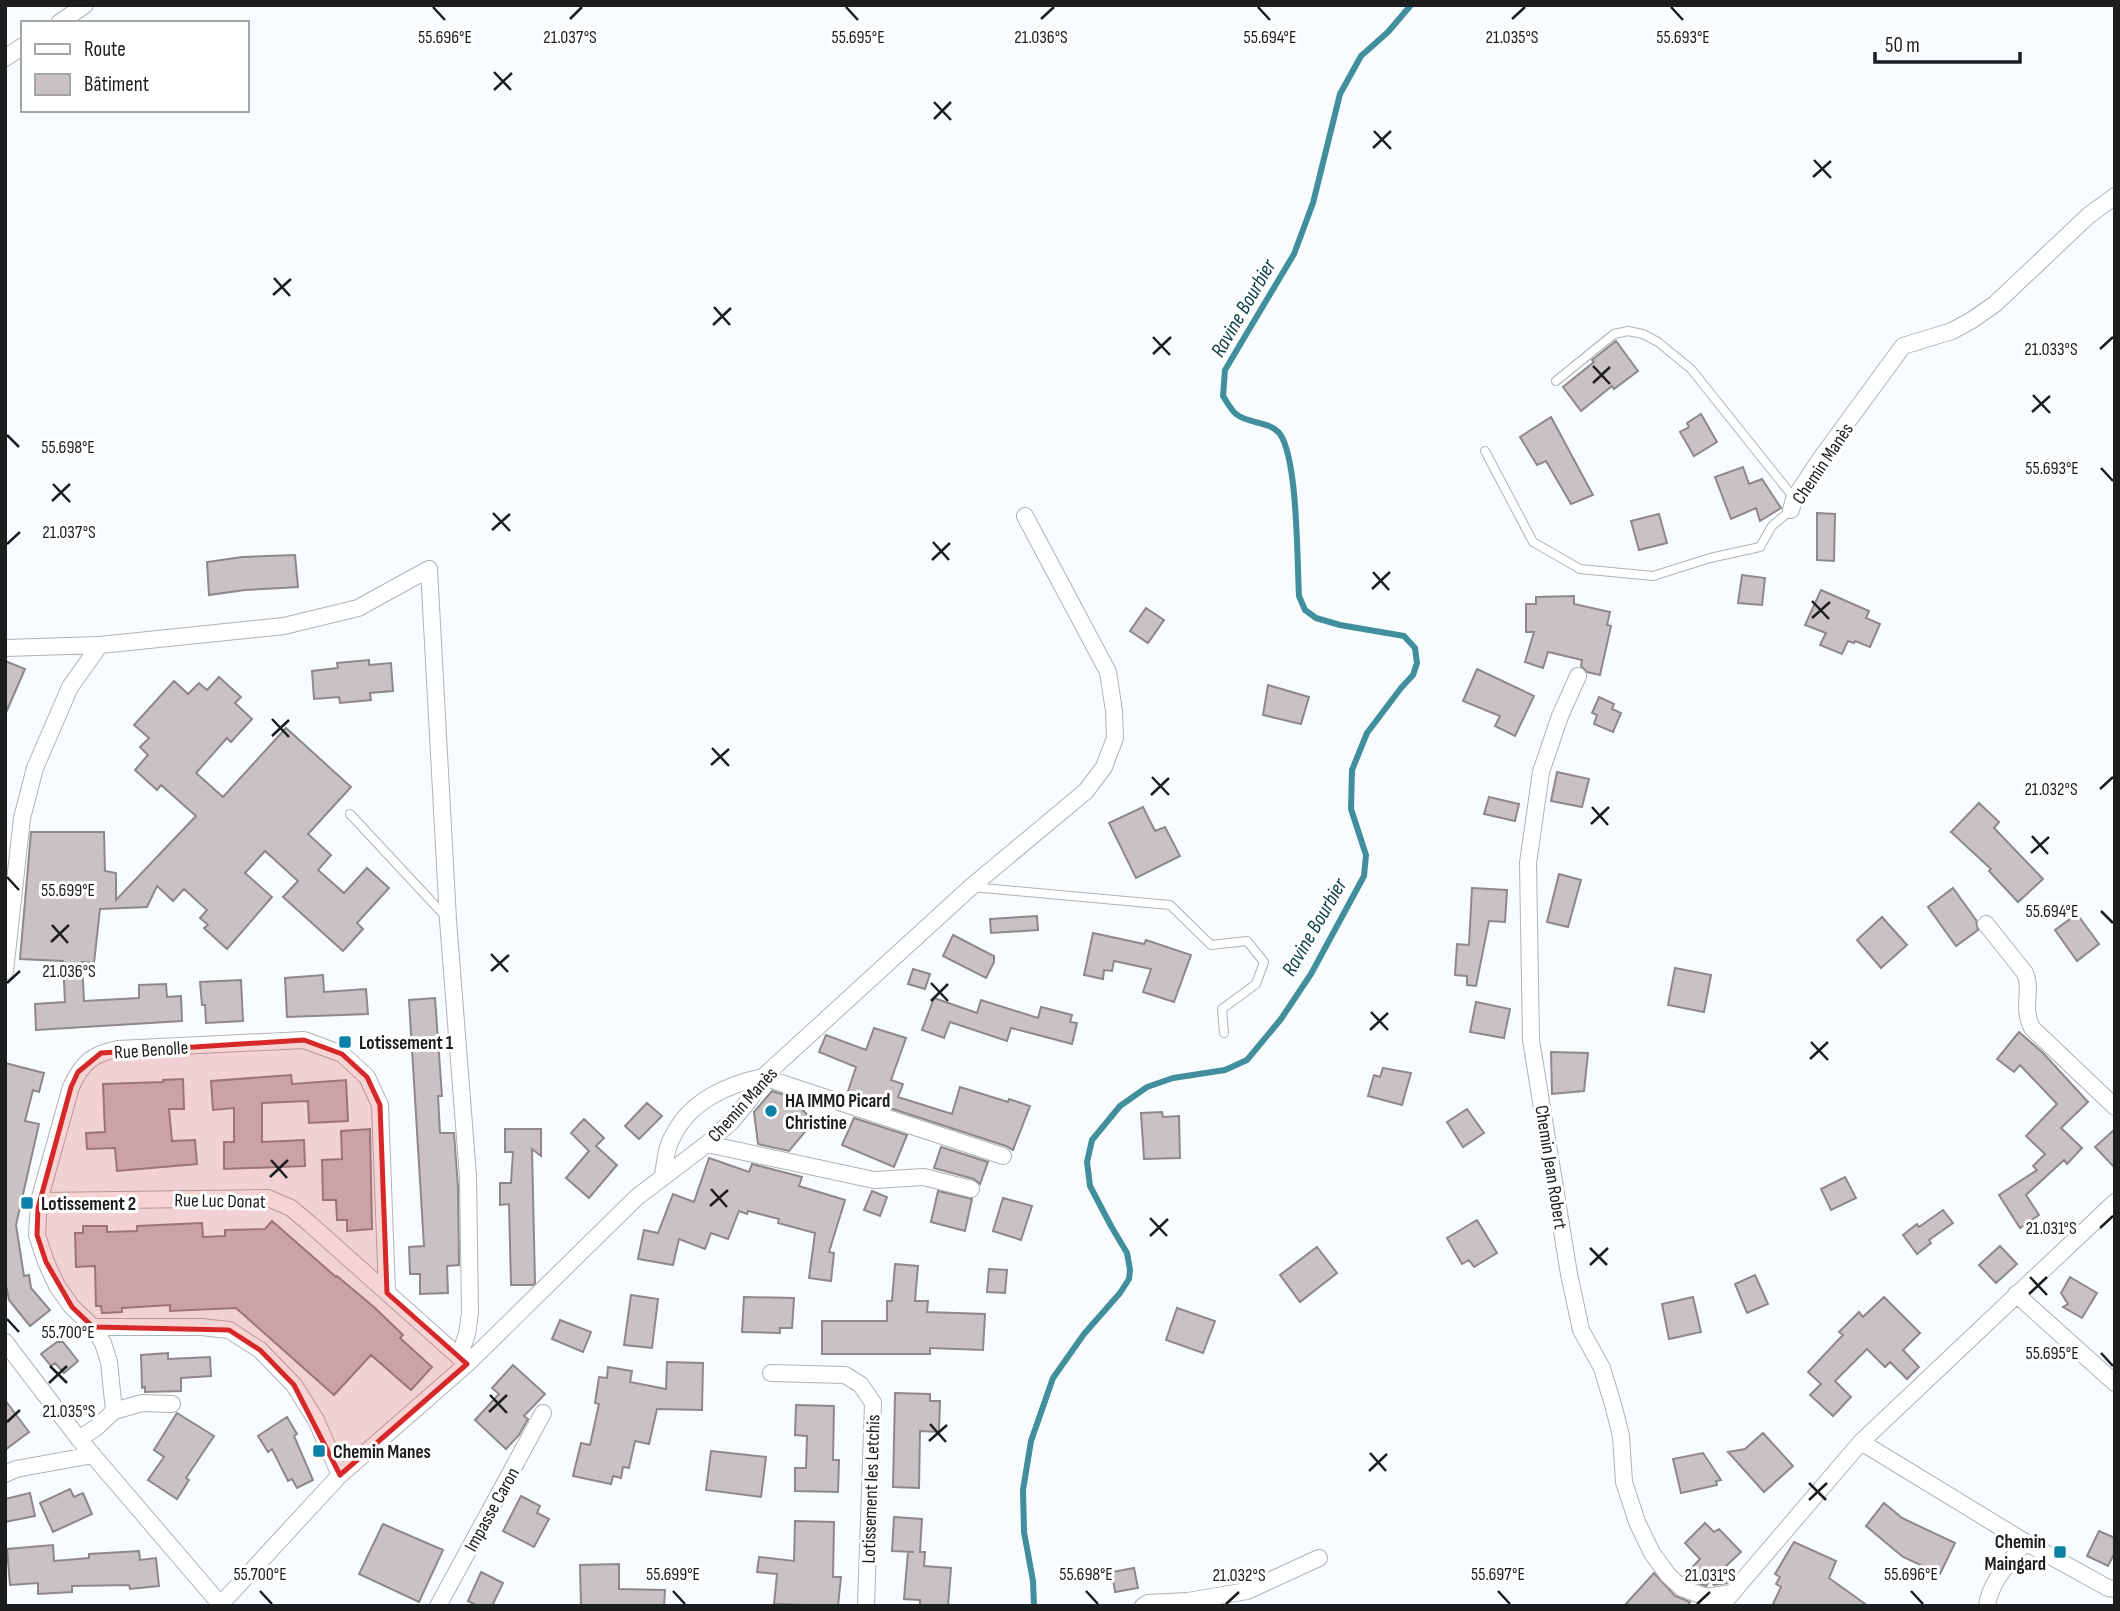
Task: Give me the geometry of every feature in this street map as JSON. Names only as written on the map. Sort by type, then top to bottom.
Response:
[{"type":"street","points":[[62,21],[85,5]]},
{"type":"street","points":[[5,58],[21,47]]},
{"type":"street","name":"Chemin Manès","points":[[1793,504],[1821,458],[1903,346],[1952,331],[1995,304],[2088,216],[2115,196]]},
{"type":"street","name":"Chemin Manès","points":[[219,1605],[340,1475],[637,1197],[707,1144],[732,1121],[763,1077],[971,887],[1086,791],[1104,767],[1115,738],[1108,672],[1024,516]]},
{"type":"street","points":[[5,648],[100,645],[284,626],[358,608],[429,569],[448,920],[468,1176],[470,1312],[463,1360]]},
{"type":"street","points":[[5,971],[22,818],[35,768],[70,687],[100,645]]},
{"type":"street","name":"Chemin Jean Robert","points":[[1578,676],[1560,716],[1541,772],[1528,863],[1531,1040],[1569,1274],[1581,1330],[1602,1368],[1614,1408],[1621,1436],[1624,1482],[1637,1522],[1652,1553],[1668,1576],[1682,1588],[1706,1597],[1732,1593]]},
{"type":"street","points":[[1986,924],[2028,979],[2025,1012],[2032,1028],[2115,1107]]},
{"type":"street","name":"Rue Benolle","points":[[114,1411],[109,1362],[103,1343],[93,1327],[72,1307],[57,1286],[37,1236],[39,1200],[71,1087],[78,1072],[101,1052],[304,1040],[342,1054],[367,1077],[380,1105],[387,1293]]},
{"type":"street","points":[[663,1176],[666,1152],[673,1135],[694,1108],[730,1086],[763,1077],[1003,1156]]},
{"type":"street","points":[[707,1144],[874,1180],[923,1177],[971,1189]]},
{"type":"street","name":"Rue Luc Donat","points":[[39,1200],[268,1198],[291,1209],[463,1360]]},
{"type":"street","points":[[1720,1606],[1861,1442],[2115,1202]]},
{"type":"street","points":[[2016,1293],[2115,1383]]},
{"type":"street","points":[[93,1327],[229,1329],[260,1350],[294,1385],[316,1420],[340,1475]]},
{"type":"street","points":[[5,1342],[79,1439],[219,1605]]},
{"type":"street","name":"Lotissement les Letchis","points":[[771,1373],[845,1375],[861,1385],[873,1403],[866,1606]]},
{"type":"street","points":[[79,1439],[114,1411],[142,1403],[172,1404]]},
{"type":"street","name":"Impasse Caron","points":[[438,1606],[544,1413]]},
{"type":"street","points":[[1861,1442],[2025,1542],[2091,1580],[2115,1589]]},
{"type":"street","points":[[5,1474],[16,1469],[93,1455]]},
{"type":"street","points":[[1987,1606],[1988,1597],[1999,1577],[2025,1542]]},
{"type":"street","points":[[1143,1606],[1148,1603],[1188,1601],[1247,1591],[1319,1558]]},
{"type":"lane","points":[[1556,381],[1614,334],[1628,331],[1643,334],[1658,342],[1691,369],[1793,504]]},
{"type":"lane","name":"Chemin Manès","points":[[1485,451],[1533,542],[1580,569],[1653,576],[1710,558],[1760,547],[1772,526],[1793,504]]},
{"type":"lane","points":[[350,814],[448,920]]},
{"type":"lane","points":[[971,887],[1170,905],[1211,945],[1247,941],[1264,962],[1256,984],[1222,1009],[1224,1033]]},
{"type":"highlighted area","points":[[304,1040],[342,1054],[367,1077],[380,1105],[387,1293],[467,1364],[340,1475],[294,1385],[260,1350],[229,1330],[93,1327],[72,1307],[46,1262],[37,1235],[38,1208],[71,1087],[78,1072],[101,1053]]},
{"type":"building","points":[[1616,341],[1638,371],[1614,389],[1612,386],[1581,411],[1563,387]]},
{"type":"building","points":[[1701,414],[1717,442],[1694,456],[1680,432],[1689,427],[1687,423]]},
{"type":"building","points":[[1551,417],[1593,495],[1571,504],[1546,461],[1537,465],[1520,437]]},
{"type":"building","points":[[1743,467],[1749,484],[1762,479],[1781,508],[1760,521],[1756,508],[1731,519],[1715,477]]},
{"type":"building","points":[[1817,513],[1835,514],[1834,561],[1817,560]]},
{"type":"building","points":[[1659,514],[1667,543],[1639,550],[1631,521]]},
{"type":"building","points":[[295,555],[298,587],[209,595],[207,562],[242,557]]},
{"type":"building","points":[[1742,575],[1765,578],[1762,605],[1738,603]]},
{"type":"building","points":[[1821,590],[1869,611],[1866,618],[1880,624],[1870,647],[1848,641],[1842,654],[1820,645],[1826,633],[1805,625]]},
{"type":"building","points":[[1574,596],[1574,604],[1610,612],[1607,625],[1611,626],[1600,675],[1587,672],[1581,666],[1582,660],[1548,652],[1543,668],[1525,662],[1534,632],[1526,632],[1526,604],[1536,604],[1536,597]]},
{"type":"building","points":[[1146,608],[1164,620],[1148,643],[1130,631]]},
{"type":"building","points":[[369,660],[369,665],[391,663],[393,691],[370,693],[371,700],[340,703],[339,697],[314,699],[312,671],[338,668],[337,663]]},
{"type":"building","points":[[5,661],[25,669],[5,715]]},
{"type":"building","points":[[1477,669],[1534,696],[1515,736],[1495,726],[1500,716],[1463,701]]},
{"type":"building","points":[[219,677],[241,697],[235,703],[252,719],[231,742],[227,738],[196,773],[223,797],[286,728],[351,787],[308,834],[331,855],[318,870],[344,893],[367,868],[389,888],[357,923],[363,929],[343,951],[283,897],[298,881],[265,851],[245,873],[272,897],[227,949],[204,928],[208,925],[200,918],[207,910],[184,889],[173,901],[157,886],[147,907],[100,909],[94,963],[82,962],[84,1001],[139,998],[139,985],[166,984],[167,997],[181,996],[182,1021],[36,1030],[35,1004],[65,1002],[63,961],[20,959],[31,832],[104,832],[105,871],[116,873],[116,900],[196,816],[161,785],[157,790],[135,770],[148,755],[140,747],[149,738],[134,725],[174,681],[188,694],[199,683],[207,690]]},
{"type":"building","points":[[1268,685],[1309,697],[1301,724],[1263,715]]},
{"type":"building","points":[[1599,697],[1614,704],[1612,709],[1621,713],[1613,732],[1594,724],[1597,715],[1592,713]]},
{"type":"building","points":[[1557,772],[1589,779],[1582,807],[1551,801]]},
{"type":"building","points":[[1489,797],[1519,804],[1515,821],[1484,814]]},
{"type":"building","points":[[1979,803],[1999,822],[1994,828],[2043,879],[2018,902],[1989,871],[1991,869],[1951,832]]},
{"type":"building","points":[[1143,807],[1155,831],[1165,827],[1180,856],[1136,878],[1109,823]]},
{"type":"building","points":[[1559,874],[1581,880],[1568,927],[1547,922]]},
{"type":"building","points":[[1472,888],[1507,890],[1505,922],[1489,921],[1476,986],[1467,985],[1467,976],[1455,975],[1457,944],[1469,945]]},
{"type":"building","points":[[1953,888],[1976,920],[1978,930],[1956,946],[1928,907]]},
{"type":"building","points":[[2077,914],[2099,944],[2077,961],[2055,930]]},
{"type":"building","points":[[1037,916],[1038,930],[991,933],[990,919]]},
{"type":"building","points":[[1882,917],[1907,945],[1881,968],[1857,940]]},
{"type":"building","points":[[1093,933],[1144,944],[1146,940],[1191,955],[1174,1002],[1143,992],[1151,969],[1114,961],[1112,971],[1104,970],[1103,979],[1084,975]]},
{"type":"building","points":[[953,935],[994,956],[986,978],[943,956]]},
{"type":"building","points":[[1675,968],[1711,975],[1704,1012],[1668,1005]]},
{"type":"building","points":[[913,969],[930,974],[925,989],[908,984]]},
{"type":"building","points":[[323,975],[324,992],[366,989],[368,1014],[287,1017],[285,978]]},
{"type":"building","points":[[241,980],[243,1021],[206,1023],[200,982]]},
{"type":"building","points":[[435,998],[442,1096],[438,1096],[440,1133],[454,1133],[459,1265],[447,1266],[448,1293],[420,1294],[420,1274],[410,1274],[409,1247],[424,1246],[409,1000]]},
{"type":"building","points":[[934,998],[977,1013],[981,1000],[1038,1018],[1041,1007],[1072,1015],[1070,1022],[1077,1023],[1072,1044],[1011,1028],[1007,1041],[950,1022],[944,1038],[922,1030]]},
{"type":"building","points":[[1476,1002],[1510,1009],[1504,1038],[1470,1032]]},
{"type":"building","points":[[874,1028],[906,1038],[891,1080],[903,1084],[898,1097],[952,1114],[960,1087],[1030,1106],[1013,1150],[847,1094],[856,1067],[819,1052],[826,1035],[866,1050]]},
{"type":"building","points":[[2019,1032],[2043,1053],[2088,1102],[2061,1128],[2082,1148],[2067,1164],[2064,1160],[2026,1195],[2039,1215],[2020,1228],[1999,1195],[2037,1170],[2033,1166],[2045,1154],[2026,1136],[2057,1104],[2020,1065],[2014,1072],[1997,1059]]},
{"type":"building","points":[[1551,1052],[1588,1053],[1584,1091],[1552,1094]]},
{"type":"building","points":[[5,1063],[44,1073],[39,1092],[33,1090],[25,1121],[39,1124],[16,1225],[24,1276],[29,1275],[31,1288],[50,1310],[30,1326],[9,1300],[5,1281]]},
{"type":"building","points":[[1383,1068],[1411,1073],[1402,1105],[1368,1096],[1374,1075],[1380,1077]]},
{"type":"building","points":[[291,1075],[292,1084],[346,1080],[348,1121],[309,1123],[308,1101],[262,1103],[262,1142],[304,1140],[305,1166],[224,1169],[224,1142],[234,1142],[234,1108],[213,1110],[211,1081]]},
{"type":"building","points":[[183,1079],[184,1109],[169,1109],[172,1141],[195,1140],[197,1164],[117,1171],[115,1148],[87,1149],[86,1133],[105,1132],[103,1084]]},
{"type":"building","points":[[772,1091],[788,1096],[814,1121],[789,1151],[758,1144],[754,1112]]},
{"type":"building","points":[[647,1103],[662,1116],[639,1139],[625,1126]]},
{"type":"building","points":[[1467,1109],[1484,1133],[1463,1147],[1447,1122]]},
{"type":"building","points":[[1162,1112],[1163,1117],[1179,1116],[1180,1158],[1144,1159],[1141,1113]]},
{"type":"building","points":[[854,1118],[907,1135],[894,1167],[842,1145]]},
{"type":"building","points":[[584,1119],[604,1138],[596,1146],[617,1165],[589,1198],[566,1178],[589,1151],[571,1133]]},
{"type":"building","points":[[370,1129],[372,1229],[347,1231],[347,1220],[337,1220],[336,1200],[323,1200],[322,1160],[342,1159],[341,1131]]},
{"type":"building","points":[[505,1129],[541,1129],[541,1156],[532,1149],[533,1285],[511,1285],[509,1204],[500,1205],[500,1183],[511,1183],[513,1152],[505,1152]]},
{"type":"building","points":[[2115,1129],[2115,1168],[2095,1147]]},
{"type":"building","points":[[941,1147],[988,1162],[980,1184],[974,1179],[934,1168]]},
{"type":"building","points":[[709,1158],[749,1172],[752,1164],[802,1177],[799,1186],[845,1200],[829,1252],[834,1253],[831,1281],[809,1278],[815,1233],[748,1211],[747,1214],[739,1211],[728,1239],[711,1233],[705,1249],[679,1239],[673,1265],[638,1259],[644,1230],[658,1233],[673,1194],[694,1202]]},
{"type":"building","points":[[1845,1177],[1856,1198],[1831,1210],[1821,1189]]},
{"type":"building","points":[[872,1191],[887,1197],[880,1216],[864,1210]]},
{"type":"building","points":[[938,1191],[972,1199],[965,1231],[931,1222]]},
{"type":"building","points":[[1003,1198],[1032,1206],[1021,1240],[993,1231]]},
{"type":"building","points":[[1943,1210],[1953,1223],[1929,1240],[1931,1243],[1917,1254],[1903,1235]]},
{"type":"building","points":[[1477,1220],[1497,1253],[1474,1267],[1469,1260],[1462,1264],[1447,1238]]},
{"type":"building","points":[[272,1221],[375,1308],[403,1335],[400,1338],[432,1367],[411,1390],[371,1355],[334,1395],[236,1308],[170,1311],[170,1305],[122,1308],[122,1312],[102,1313],[101,1306],[96,1306],[95,1266],[76,1267],[75,1233],[83,1233],[83,1226],[107,1226],[107,1232],[137,1231],[137,1226],[202,1223],[203,1237],[225,1236],[225,1230],[265,1229]]},
{"type":"building","points":[[2000,1246],[2017,1264],[1996,1283],[1979,1265]]},
{"type":"building","points":[[1317,1247],[1337,1273],[1300,1302],[1280,1275]]},
{"type":"building","points":[[895,1264],[918,1266],[915,1301],[928,1301],[927,1312],[985,1314],[983,1350],[930,1348],[930,1354],[822,1354],[822,1321],[887,1321],[887,1301],[892,1301]]},
{"type":"building","points":[[989,1269],[1007,1270],[1005,1293],[987,1292]]},
{"type":"building","points":[[1755,1275],[1768,1304],[1747,1313],[1735,1284]]},
{"type":"building","points":[[2070,1277],[2097,1293],[2082,1318],[2063,1307],[2068,1304],[2061,1293]]},
{"type":"building","points":[[631,1295],[658,1299],[652,1348],[624,1345]]},
{"type":"building","points":[[744,1297],[794,1298],[792,1328],[780,1328],[780,1333],[742,1332]]},
{"type":"building","points":[[1693,1297],[1701,1332],[1669,1339],[1662,1304]]},
{"type":"building","points":[[1884,1297],[1920,1333],[1903,1350],[1919,1367],[1907,1379],[1890,1362],[1885,1367],[1867,1349],[1835,1381],[1851,1397],[1833,1416],[1810,1395],[1821,1384],[1808,1372],[1843,1335],[1839,1332],[1859,1312],[1863,1317]]},
{"type":"building","points":[[1177,1308],[1215,1321],[1203,1353],[1166,1340]]},
{"type":"building","points":[[560,1320],[591,1332],[583,1352],[552,1339]]},
{"type":"building","points":[[57,1342],[63,1342],[78,1361],[64,1373],[55,1363],[51,1366],[41,1354]]},
{"type":"building","points":[[168,1353],[168,1359],[210,1357],[211,1376],[181,1378],[181,1391],[145,1392],[145,1387],[142,1388],[141,1355]]},
{"type":"building","points":[[667,1362],[703,1363],[702,1410],[657,1409],[649,1444],[635,1441],[629,1468],[623,1467],[621,1478],[613,1476],[611,1484],[573,1476],[581,1443],[590,1445],[599,1404],[595,1403],[599,1377],[607,1378],[608,1367],[632,1371],[630,1382],[666,1389]]},
{"type":"building","points":[[513,1365],[545,1394],[524,1416],[528,1419],[519,1435],[506,1449],[475,1420],[499,1394],[492,1388]]},
{"type":"building","points":[[895,1393],[930,1394],[930,1401],[940,1401],[939,1432],[920,1431],[919,1488],[893,1487]]},
{"type":"building","points":[[5,1400],[29,1432],[5,1450]]},
{"type":"building","points":[[796,1405],[834,1406],[833,1460],[839,1460],[838,1492],[795,1491],[795,1468],[806,1468],[807,1436],[795,1435]]},
{"type":"building","points":[[177,1413],[214,1436],[186,1478],[189,1480],[177,1499],[148,1480],[164,1457],[154,1450]]},
{"type":"building","points":[[287,1417],[297,1434],[294,1436],[313,1480],[297,1488],[292,1479],[288,1481],[272,1449],[268,1452],[258,1436]]},
{"type":"building","points":[[1763,1433],[1793,1466],[1764,1492],[1728,1452],[1745,1449]]},
{"type":"building","points":[[711,1451],[766,1457],[761,1497],[706,1490]]},
{"type":"building","points":[[1703,1453],[1721,1480],[1716,1481],[1717,1485],[1681,1493],[1673,1459]]},
{"type":"building","points":[[70,1489],[74,1497],[83,1493],[92,1514],[53,1532],[40,1503]]},
{"type":"building","points":[[30,1493],[35,1516],[5,1522],[5,1499]]},
{"type":"building","points":[[521,1496],[540,1506],[537,1513],[549,1519],[534,1547],[503,1531]]},
{"type":"building","points":[[1884,1503],[1902,1518],[1955,1543],[1940,1574],[1903,1557],[1866,1526]]},
{"type":"building","points":[[894,1517],[922,1519],[920,1552],[925,1552],[924,1566],[951,1568],[948,1606],[920,1606],[920,1600],[904,1599],[908,1552],[914,1552],[892,1551]]},
{"type":"building","points":[[795,1521],[834,1522],[833,1577],[841,1577],[838,1606],[774,1604],[777,1574],[757,1572],[759,1557],[794,1561]]},
{"type":"building","points":[[1705,1523],[1714,1532],[1719,1529],[1741,1552],[1725,1567],[1733,1575],[1727,1583],[1714,1585],[1710,1581],[1706,1586],[1684,1576],[1700,1559],[1685,1543]]},
{"type":"building","points":[[383,1524],[443,1550],[419,1602],[359,1574]]},
{"type":"building","points":[[2099,1531],[2115,1538],[2115,1552],[2108,1566],[2087,1556]]},
{"type":"building","points":[[1794,1542],[1836,1561],[1829,1578],[1868,1606],[1772,1606],[1781,1587],[1776,1584],[1780,1577],[1775,1574]]},
{"type":"building","points":[[53,1545],[54,1561],[89,1558],[89,1554],[139,1551],[140,1560],[156,1558],[159,1586],[130,1589],[129,1585],[72,1586],[72,1592],[38,1594],[38,1583],[10,1585],[7,1549]]},
{"type":"building","points":[[619,1564],[619,1589],[665,1590],[664,1606],[581,1606],[580,1565]]},
{"type":"building","points":[[1134,1568],[1138,1588],[1115,1592],[1112,1572]]},
{"type":"building","points":[[481,1572],[503,1583],[492,1606],[478,1606],[468,1601]]},
{"type":"building","points":[[1654,1573],[1675,1596],[1690,1602],[1687,1606],[1624,1606]]},
{"type":"waterway","name":"Ravine Bourbier","points":[[1034,1606],[1033,1581],[1024,1532],[1023,1490],[1031,1441],[1053,1378],[1084,1334],[1129,1279],[1127,1253],[1090,1186],[1087,1162],[1092,1140],[1120,1106],[1147,1087],[1173,1078],[1225,1070],[1247,1060],[1281,1019],[1311,974],[1364,876],[1366,855],[1351,809],[1352,770],[1367,733],[1413,675],[1417,663],[1415,648],[1404,636],[1340,625],[1316,618],[1305,610],[1299,596],[1293,487],[1286,447],[1276,430],[1236,414],[1223,396],[1225,370],[1294,254],[1313,203],[1340,94],[1361,56],[1388,32],[1411,5]]},
{"type":"place","name":"Lotissement 1","points":[[345,1042]]},
{"type":"place","name":"HA IMMO Picard Christine","points":[[771,1111]]},
{"type":"place","name":"Lotissement 2","points":[[27,1203]]},
{"type":"place","name":"Chemin Manes","points":[[319,1451]]},
{"type":"place","name":"Chemin Maingard","points":[[2060,1552]]}]
